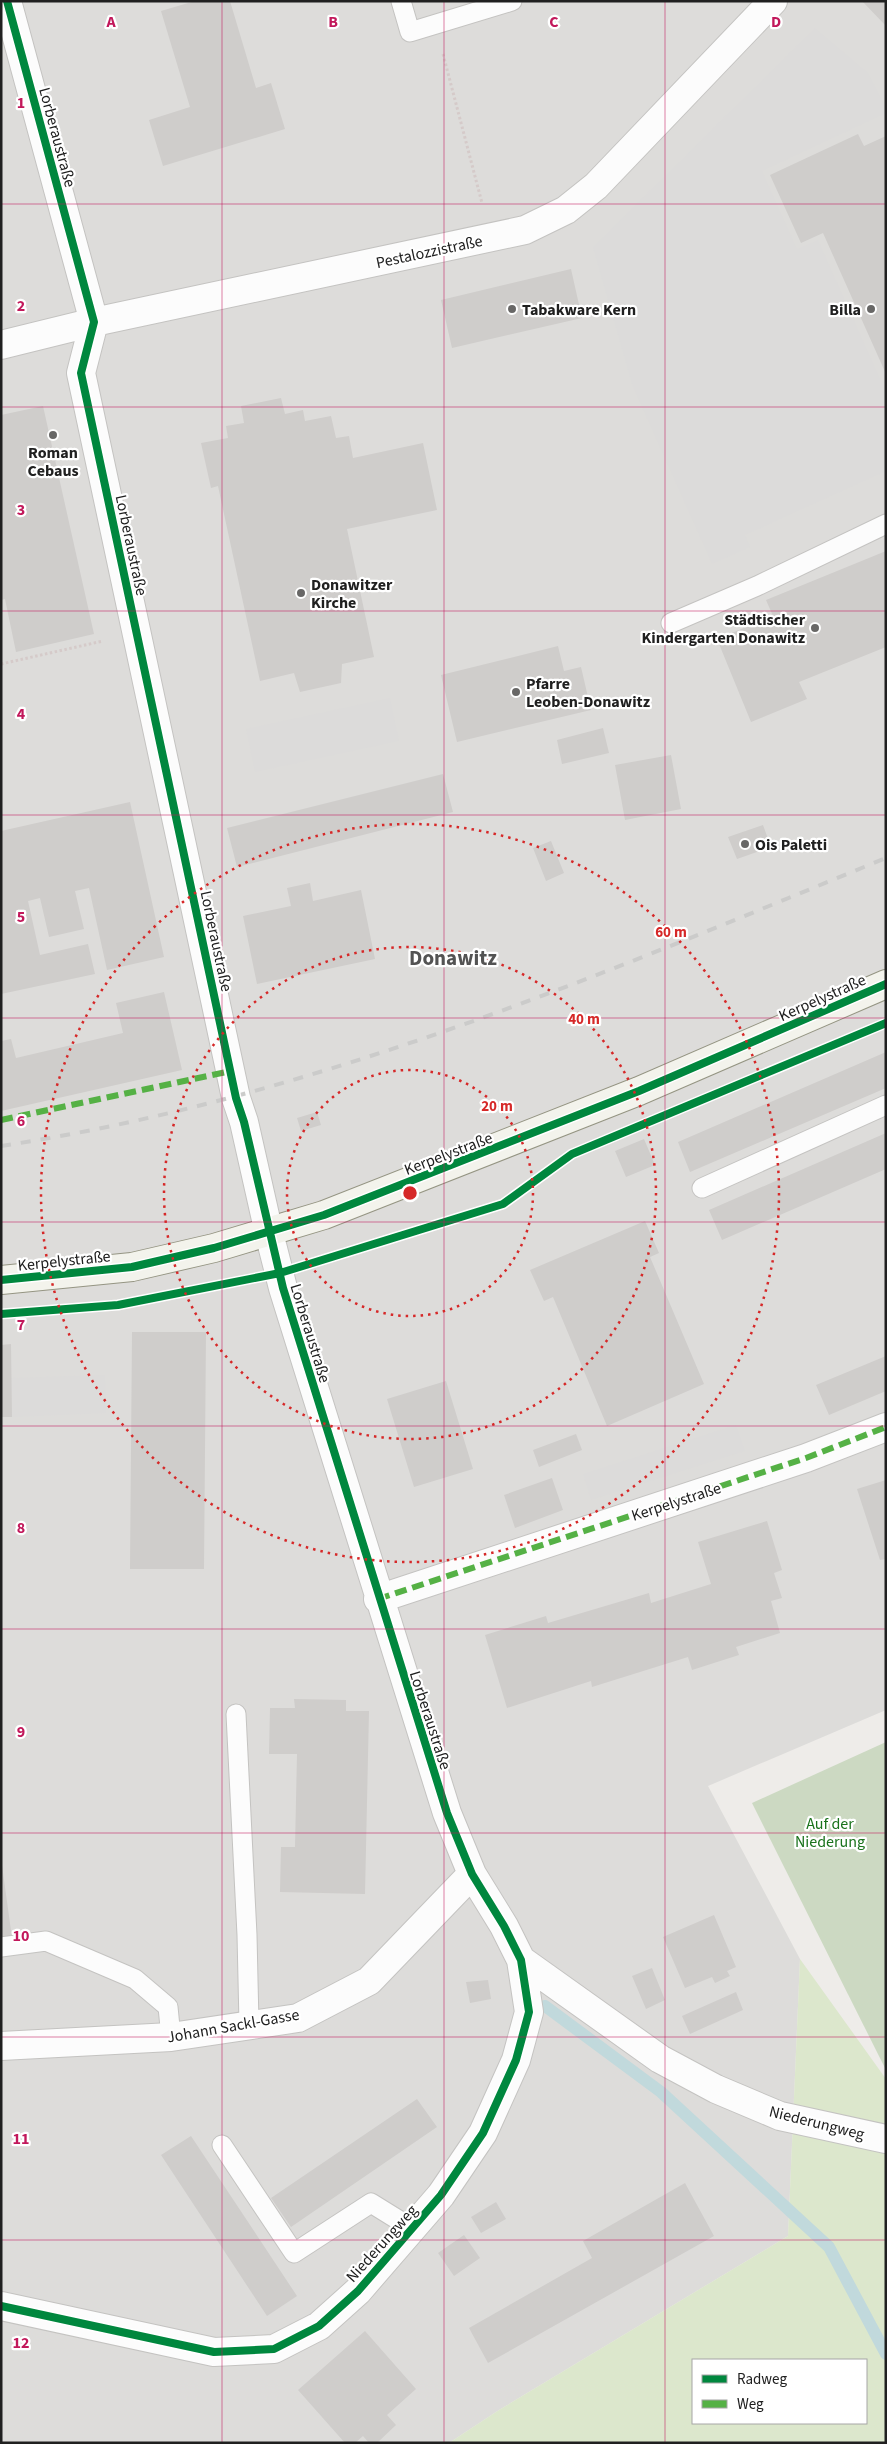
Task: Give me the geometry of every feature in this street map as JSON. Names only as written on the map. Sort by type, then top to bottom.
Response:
[{"type":"main road","name":"Kerpelystraße","points":[[1,1280],[132,1267],[269,1233],[324,1215],[447,1169],[639,1092],[886,984]]},
{"type":"street","name":"Lorberaustraße","points":[[7,1],[94,322],[80,373],[236,1098],[244,1122],[269,1233],[283,1288],[378,1599],[447,1813],[472,1874]]},
{"type":"street","name":"Pestalozzistraße","points":[[1,345],[94,322],[525,230],[566,210],[596,186],[773,1]]},
{"type":"street","name":"Kerpelystraße","points":[[378,1599],[806,1458],[886,1427]]},
{"type":"street","name":"Niederungweg","points":[[1,2306],[214,2352],[274,2349],[319,2326],[358,2291],[441,2195],[483,2133],[516,2060],[529,2012],[521,1960],[504,1926],[472,1874]]},
{"type":"street","name":"Johann Sackl-Gasse","points":[[1,2046],[171,2037],[298,2018],[369,1981],[472,1874]]},
{"type":"street","name":"Niederungweg","points":[[521,1960],[660,2059],[716,2089],[780,2116],[886,2139]]},
{"type":"lane","points":[[401,1],[410,32],[512,1]]},
{"type":"lane","points":[[671,623],[756,586],[886,524]]},
{"type":"lane","points":[[702,1188],[886,1105]]},
{"type":"lane","points":[[236,1714],[247,1935],[249,2024]]},
{"type":"lane","points":[[1,1947],[46,1941],[135,1979],[168,2007],[171,2037]]},
{"type":"lane","points":[[222,2146],[294,2253],[371,2203],[413,2229]]},
{"type":"path","points":[[436,24],[482,203],[492,201]]},
{"type":"path","points":[[1,664],[137,633]]},
{"type":"shaded area","points":[[1,1],[886,1],[886,1710],[708,1786],[800,1959],[788,2236],[499,2410],[449,2443],[1,2443]]},
{"type":"shaded area","points":[[815,28],[868,73],[886,108],[886,113],[762,171],[797,249],[818,240],[886,392],[886,471],[745,535],[750,547],[712,564],[633,387],[593,247]]},
{"type":"shaded area","points":[[390,698],[399,741],[255,772],[246,729]]},
{"type":"shaded area","points":[[105,1375],[106,1413],[12,1417],[11,1378]]},
{"type":"shaded area","points":[[736,1425],[745,1451],[591,1500],[583,1474]]},
{"type":"green space","name":"Auf der Niederung","points":[[886,1742],[886,2070],[752,1803]]},
{"type":"green space","points":[[800,1959],[886,2079],[886,2443],[449,2443],[499,2410],[788,2236]]},
{"type":"building","points":[[195,1],[230,1],[256,88],[271,83],[285,129],[163,166],[149,120],[190,107],[161,11]]},
{"type":"building","points":[[862,1],[886,1],[886,26]]},
{"type":"building","name":"Billa","points":[[858,134],[864,146],[886,136],[886,374],[823,233],[801,243],[770,175]]},
{"type":"building","name":"Tabakware Kern","points":[[571,269],[582,318],[452,348],[441,300]]},
{"type":"building","name":"Donawitzer Kirche","points":[[281,398],[285,414],[303,410],[305,421],[331,416],[336,438],[349,436],[353,458],[423,443],[437,510],[347,529],[374,657],[342,664],[341,683],[300,692],[294,673],[260,681],[218,486],[211,488],[201,443],[228,438],[226,426],[244,423],[241,406]]},
{"type":"building","points":[[43,406],[94,634],[16,652],[5,599],[1,600],[1,415]]},
{"type":"building","name":"Städtischer Kindergarten Donawitz","points":[[886,551],[886,647],[799,682],[807,699],[751,722],[717,639],[773,616],[766,600]]},
{"type":"building","name":"Pfarre Leoben-Donawitz","points":[[558,646],[564,671],[581,667],[591,710],[457,742],[441,675]]},
{"type":"building","points":[[603,728],[609,753],[562,764],[557,740]]},
{"type":"building","points":[[671,755],[681,809],[625,820],[615,765]]},
{"type":"building","points":[[443,774],[453,812],[237,867],[227,828]]},
{"type":"building","points":[[130,802],[164,957],[107,970],[89,888],[75,891],[84,929],[49,937],[40,898],[28,901],[40,955],[88,944],[95,974],[1,994],[1,831]]},
{"type":"building","points":[[763,825],[771,847],[737,859],[728,837]]},
{"type":"building","points":[[551,841],[564,873],[546,881],[533,848]]},
{"type":"building","points":[[310,883],[313,901],[361,890],[375,959],[257,984],[243,916],[291,906],[287,888]]},
{"type":"building","points":[[164,992],[182,1070],[1,1111],[1,1041],[11,1039],[16,1058],[123,1033],[116,1003]]},
{"type":"building","points":[[886,1052],[886,1088],[690,1172],[678,1142]]},
{"type":"building","points":[[317,1112],[321,1125],[301,1131],[297,1118]]},
{"type":"building","points":[[886,1133],[886,1169],[722,1240],[709,1210]]},
{"type":"building","points":[[644,1139],[655,1165],[626,1177],[615,1151]]},
{"type":"building","points":[[645,1221],[659,1253],[650,1257],[704,1384],[607,1426],[553,1297],[544,1301],[530,1270]]},
{"type":"building","points":[[132,1332],[206,1332],[204,1569],[130,1569]]},
{"type":"building","points":[[11,1344],[12,1417],[1,1417],[1,1345]]},
{"type":"building","points":[[886,1356],[886,1391],[829,1415],[816,1385]]},
{"type":"building","points":[[446,1381],[473,1469],[414,1487],[387,1399]]},
{"type":"building","points":[[576,1434],[582,1450],[539,1467],[533,1450]]},
{"type":"building","points":[[552,1478],[563,1510],[515,1528],[504,1495]]},
{"type":"building","points":[[886,1480],[886,1559],[880,1560],[857,1489]]},
{"type":"building","points":[[767,1521],[782,1570],[774,1573],[782,1598],[771,1601],[780,1633],[736,1647],[739,1655],[692,1670],[688,1657],[592,1687],[591,1681],[507,1708],[485,1635],[546,1616],[548,1623],[649,1593],[651,1603],[711,1584],[698,1542]]},
{"type":"building","points":[[294,1699],[346,1700],[346,1711],[369,1711],[365,1894],[280,1892],[281,1847],[295,1847],[297,1754],[269,1754],[270,1708],[295,1708]]},
{"type":"building","points":[[1,1858],[12,1938],[1,1939]]},
{"type":"building","points":[[714,1915],[736,1967],[727,1971],[730,1976],[715,1983],[712,1977],[685,1988],[663,1937]]},
{"type":"building","points":[[652,1968],[665,2000],[646,2009],[632,1976]]},
{"type":"building","points":[[488,1980],[491,1999],[470,2003],[466,1982]]},
{"type":"building","points":[[736,1992],[743,2010],[690,2034],[682,2016]]},
{"type":"building","points":[[417,2099],[437,2127],[291,2227],[271,2198]]},
{"type":"building","points":[[191,2136],[297,2296],[267,2316],[161,2155]]},
{"type":"building","points":[[685,2183],[714,2236],[488,2363],[469,2328],[592,2258],[583,2241]]},
{"type":"building","points":[[496,2202],[506,2219],[481,2233],[471,2217]]},
{"type":"building","points":[[464,2235],[480,2258],[454,2276],[438,2253]]},
{"type":"building","points":[[365,2331],[416,2389],[387,2415],[396,2425],[377,2443],[369,2443],[363,2436],[355,2443],[345,2443],[298,2390]]},
{"type":"waterway","points":[[545,2006],[661,2092],[829,2247],[886,2354]]},
{"type":"railway","points":[[1,1146],[116,1125],[230,1098],[452,1029],[561,989],[886,858]]},
{"type":"marked path","points":[[1,1120],[231,1071]]},
{"type":"marked path","points":[[378,1599],[806,1458],[886,1427]]},
{"type":"cycle path","points":[[1,2306],[214,2352],[274,2349],[319,2326],[358,2291],[441,2195],[483,2133],[516,2060],[529,2012],[521,1960],[504,1926],[472,1874],[447,1813],[283,1288],[244,1122],[236,1098],[81,373],[94,322],[7,1]]},
{"type":"cycle path","points":[[1,1280],[132,1267],[214,1248],[324,1215],[639,1091],[886,984]]},
{"type":"cycle path","points":[[1,1314],[118,1305],[280,1273],[503,1204],[572,1154],[886,1023]]},
{"type":"place","name":"Tabakware Kern","points":[[512,309]]},
{"type":"place","name":"Billa","points":[[871,309]]},
{"type":"place","name":"Roman Cebaus","points":[[53,435]]},
{"type":"place","name":"Donawitzer Kirche","points":[[301,593]]},
{"type":"place","name":"Städtischer Kindergarten Donawitz","points":[[815,628]]},
{"type":"place","name":"Pfarre Leoben-Donawitz","points":[[516,692]]},
{"type":"place","name":"Ois Paletti","points":[[745,844]]},
{"type":"district","name":"Donawitz","points":[[453,958]]}]
